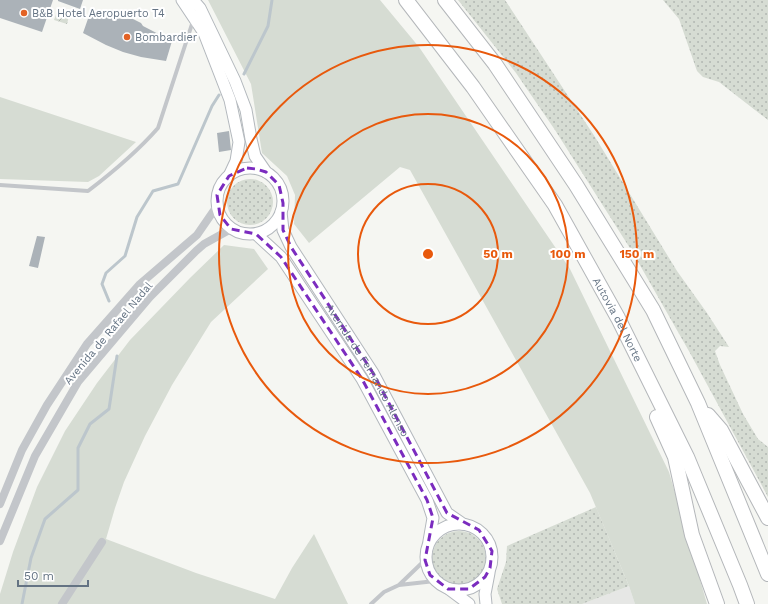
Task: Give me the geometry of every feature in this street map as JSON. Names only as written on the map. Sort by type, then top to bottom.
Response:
[{"type":"highway","name":"Autovía del Norte","points":[[406,0],[473,87],[555,205],[618,318],[687,457],[747,604]]},
{"type":"highway","points":[[444,0],[495,64],[576,185],[653,310],[698,403],[768,574]]},
{"type":"highway","points":[[618,318],[636,372],[676,457],[692,535],[717,604]]},
{"type":"highway","points":[[698,403],[721,430],[768,518]]},
{"type":"street","points":[[182,0],[204,33],[230,100],[239,142],[236,161],[229,176]]},
{"type":"street","points":[[193,0],[200,8],[235,81],[246,110],[255,156],[266,172]]},
{"type":"street","points":[[246,168],[266,172],[273,177],[280,189],[283,203],[282,212],[274,224],[263,232],[247,235],[231,229],[222,219],[217,206],[217,195],[221,184],[229,176],[246,168]]},
{"type":"street","name":"Avenida de Rafael Nadal","points":[[0,504],[22,450],[46,405],[87,344],[140,284],[197,235],[217,206]]},
{"type":"street","name":"Avenida de Fernando Alonso","points":[[282,212],[283,230],[291,247],[374,373],[446,513],[463,524]]},
{"type":"street","name":"Avenida de Rafael Nadal","points":[[0,541],[35,456],[78,382],[150,297],[204,244],[231,229]]},
{"type":"street","name":"Avenida de Fernando Alonso","points":[[256,234],[281,257],[362,379],[427,500],[433,518],[429,541]]},
{"type":"street","points":[[469,604],[435,581],[427,568],[425,560],[429,541],[444,527],[453,524],[471,526],[485,536],[489,543],[492,551],[492,560],[485,594],[486,604]]},
{"type":"street","points":[[62,604],[102,542]]},
{"type":"street","points":[[448,589],[459,591],[469,589],[486,578],[490,568]]},
{"type":"lane","points":[[0,185],[88,191],[110,175],[147,141],[158,128],[179,61],[187,42],[194,16]]},
{"type":"lane","points":[[399,585],[425,560]]},
{"type":"lane","points":[[371,604],[384,592],[399,585],[435,581]]},
{"type":"highlighted area","points":[[247,168],[256,169],[266,172],[279,185],[283,203],[283,230],[291,247],[373,373],[447,513],[479,530],[492,551],[490,568],[485,577],[469,589],[448,589],[430,575],[425,560],[433,518],[427,500],[362,379],[281,257],[256,234],[231,229],[220,215],[217,195],[229,176]]},
{"type":"shaded area","points":[[208,0],[380,0],[419,47],[570,269],[669,472],[707,604],[635,604],[629,586],[590,493],[410,170],[400,167],[309,243],[294,224],[295,195],[287,176],[262,153],[251,84]]},
{"type":"shaded area","points":[[458,0],[505,0],[595,137],[677,271],[729,347],[720,346],[715,351],[743,414],[758,439],[768,447],[768,497],[690,353],[633,253],[555,130],[516,73]]},
{"type":"shaded area","points":[[663,0],[768,0],[768,120],[719,82],[703,77],[697,71],[679,19]]},
{"type":"shaded area","points":[[57,12],[69,16],[67,24],[54,20]]},
{"type":"shaded area","points":[[0,97],[136,142],[99,176],[88,182],[0,179]]},
{"type":"shaded area","points":[[245,179],[255,179],[267,185],[272,193],[272,211],[267,219],[259,224],[245,225],[237,222],[230,215],[227,207],[227,197],[230,189],[237,182]]},
{"type":"shaded area","points":[[224,245],[254,249],[268,269],[211,322],[172,385],[145,436],[124,482],[106,539],[196,573],[275,599],[292,568],[314,534],[348,604],[0,604],[0,594],[13,552],[37,487],[65,431],[97,383],[130,340]]},
{"type":"shaded area","points":[[596,507],[629,586],[582,604],[502,604],[497,589],[506,562],[507,546]]},
{"type":"shaded area","points":[[459,531],[469,533],[478,539],[484,548],[486,558],[484,568],[478,577],[469,583],[459,585],[449,583],[440,577],[434,568],[432,558],[434,548],[440,539],[449,533]]},
{"type":"shaded area","points":[[629,586],[635,604],[582,604]]},
{"type":"building","name":"B&B Hotel Aeropuerto T4","points":[[0,0],[53,0],[42,32],[0,18]]},
{"type":"building","points":[[58,0],[83,0],[80,9]]},
{"type":"building","name":"Bombardier","points":[[90,13],[122,19],[133,19],[172,41],[166,61],[141,57],[123,52],[83,33]]},
{"type":"building","points":[[229,131],[231,150],[219,152],[217,133]]},
{"type":"building","points":[[37,236],[45,237],[38,268],[29,266]]},
{"type":"waterway","points":[[244,74],[268,26],[272,0]]},
{"type":"waterway","points":[[109,301],[102,284],[106,273],[125,256],[137,217],[153,191],[178,184],[212,106],[219,95]]},
{"type":"waterway","points":[[22,604],[31,558],[45,519],[78,490],[78,448],[90,424],[109,409],[117,356]]},
{"type":"place","name":"B&B Hotel Aeropuerto T4","points":[[24,13]]},
{"type":"place","name":"Bombardier","points":[[127,37]]}]
